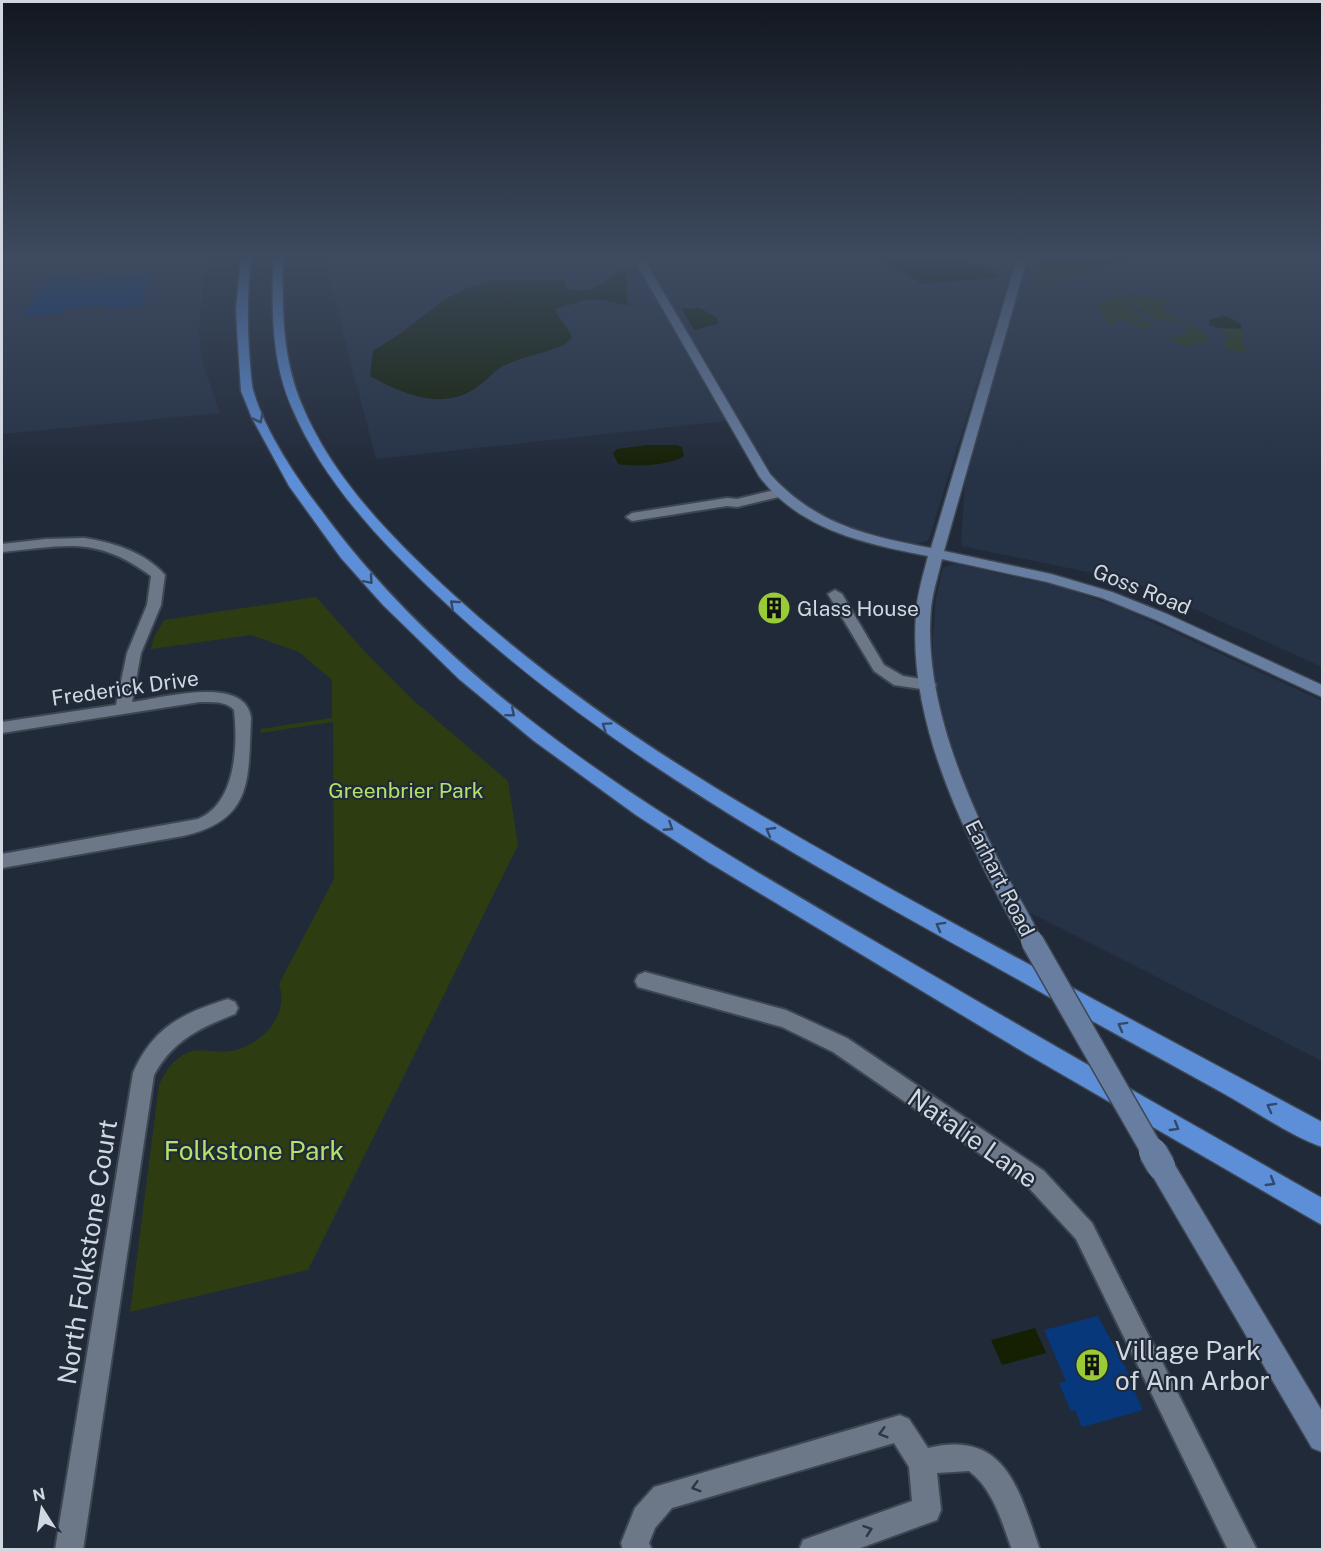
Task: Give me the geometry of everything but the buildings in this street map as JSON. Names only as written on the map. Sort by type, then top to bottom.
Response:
[{"type":"highway","points":[[232,331],[239,372],[258,418],[296,486],[346,555],[388,602],[429,642],[540,737],[643,810],[724,863],[1033,1046],[1323,1212]]},
{"type":"highway","points":[[242,331],[247,391]]},
{"type":"highway","points":[[278,331],[287,380],[302,415],[330,464],[350,493],[405,557],[454,604],[506,649],[582,709],[626,740],[770,831],[1323,1135]]},
{"type":"street","points":[[632,517],[727,502],[737,503],[776,491],[682,331]]},
{"type":"street","name":"Earhart Road","points":[[1001,331],[936,554],[925,606],[923,634],[928,685],[936,724],[958,793],[989,861],[1032,941],[1161,1166],[1323,1438]]},
{"type":"street","name":"Goss Road","points":[[776,491],[807,514],[837,528],[881,543],[1064,581],[1107,595],[1323,691]]},
{"type":"street","points":[[2,548],[51,542],[88,542],[117,548],[140,560],[158,575],[154,605],[134,653],[123,709]]},
{"type":"street","points":[[835,594],[879,668],[898,681],[928,685]]},
{"type":"street","name":"Frederick Drive","points":[[2,728],[215,697],[236,702],[242,709],[237,791],[222,813],[207,823],[2,861]]},
{"type":"street","name":"Natalie Lane","points":[[645,981],[786,1019],[840,1045],[1036,1179],[1084,1230],[1243,1550]]},
{"type":"street","name":"North Folkstone Court","points":[[69,1550],[144,1074],[155,1051],[172,1034],[196,1018],[228,1008]]},
{"type":"street","points":[[638,1550],[635,1543],[645,1518],[664,1497],[900,1428],[921,1463],[927,1510],[813,1550]]},
{"type":"street","points":[[921,1463],[943,1457],[976,1460],[990,1473],[1005,1497],[1026,1550]]},
{"type":"shaded area","points":[[2,331],[199,331],[201,357],[220,413],[2,434]]},
{"type":"shaded area","points":[[343,331],[993,331],[930,536],[927,541],[913,545],[876,538],[817,516],[780,489],[735,420],[376,459]]},
{"type":"shaded area","points":[[569,331],[572,338],[564,345],[503,366],[478,386],[461,395],[448,399],[434,399],[408,393],[370,376],[373,351],[401,333]]},
{"type":"shaded area","points":[[1007,331],[1322,331],[1322,667],[1132,581],[961,546],[965,483]]},
{"type":"shaded area","points":[[648,445],[677,445],[682,447],[684,456],[661,464],[634,465],[618,464],[613,453],[617,449]]},
{"type":"shaded area","points":[[955,564],[1060,587],[1122,608],[1322,701],[1322,1061],[1025,910],[969,802],[947,740],[938,703],[933,666],[936,598],[943,568]]},
{"type":"shaded area","points":[[1035,1328],[1046,1353],[1002,1365],[991,1340]]},
{"type":"green space","points":[[1201,331],[1210,341],[1185,347],[1168,339]]},
{"type":"green space","points":[[1224,331],[1243,331],[1241,342],[1246,347],[1245,351],[1232,350],[1223,345],[1221,342],[1227,340],[1228,334]]},
{"type":"green space","name":"Folkstone Park","points":[[316,597],[367,654],[413,700],[508,781],[518,845],[308,1270],[130,1312],[159,1085],[164,1074],[179,1058],[189,1052],[236,1050],[247,1046],[265,1034],[281,1006],[279,984],[334,879],[333,722],[260,733],[261,729],[332,718],[332,680],[299,652],[251,635],[151,649],[154,637],[164,620]]},
{"type":"place","name":"Glass House","points":[[774,608]]},
{"type":"place","name":"Village Park of Ann Arbor","points":[[1092,1365]]},
{"type":"park label","name":"Greenbrier Park","points":[[406,790]]}]
